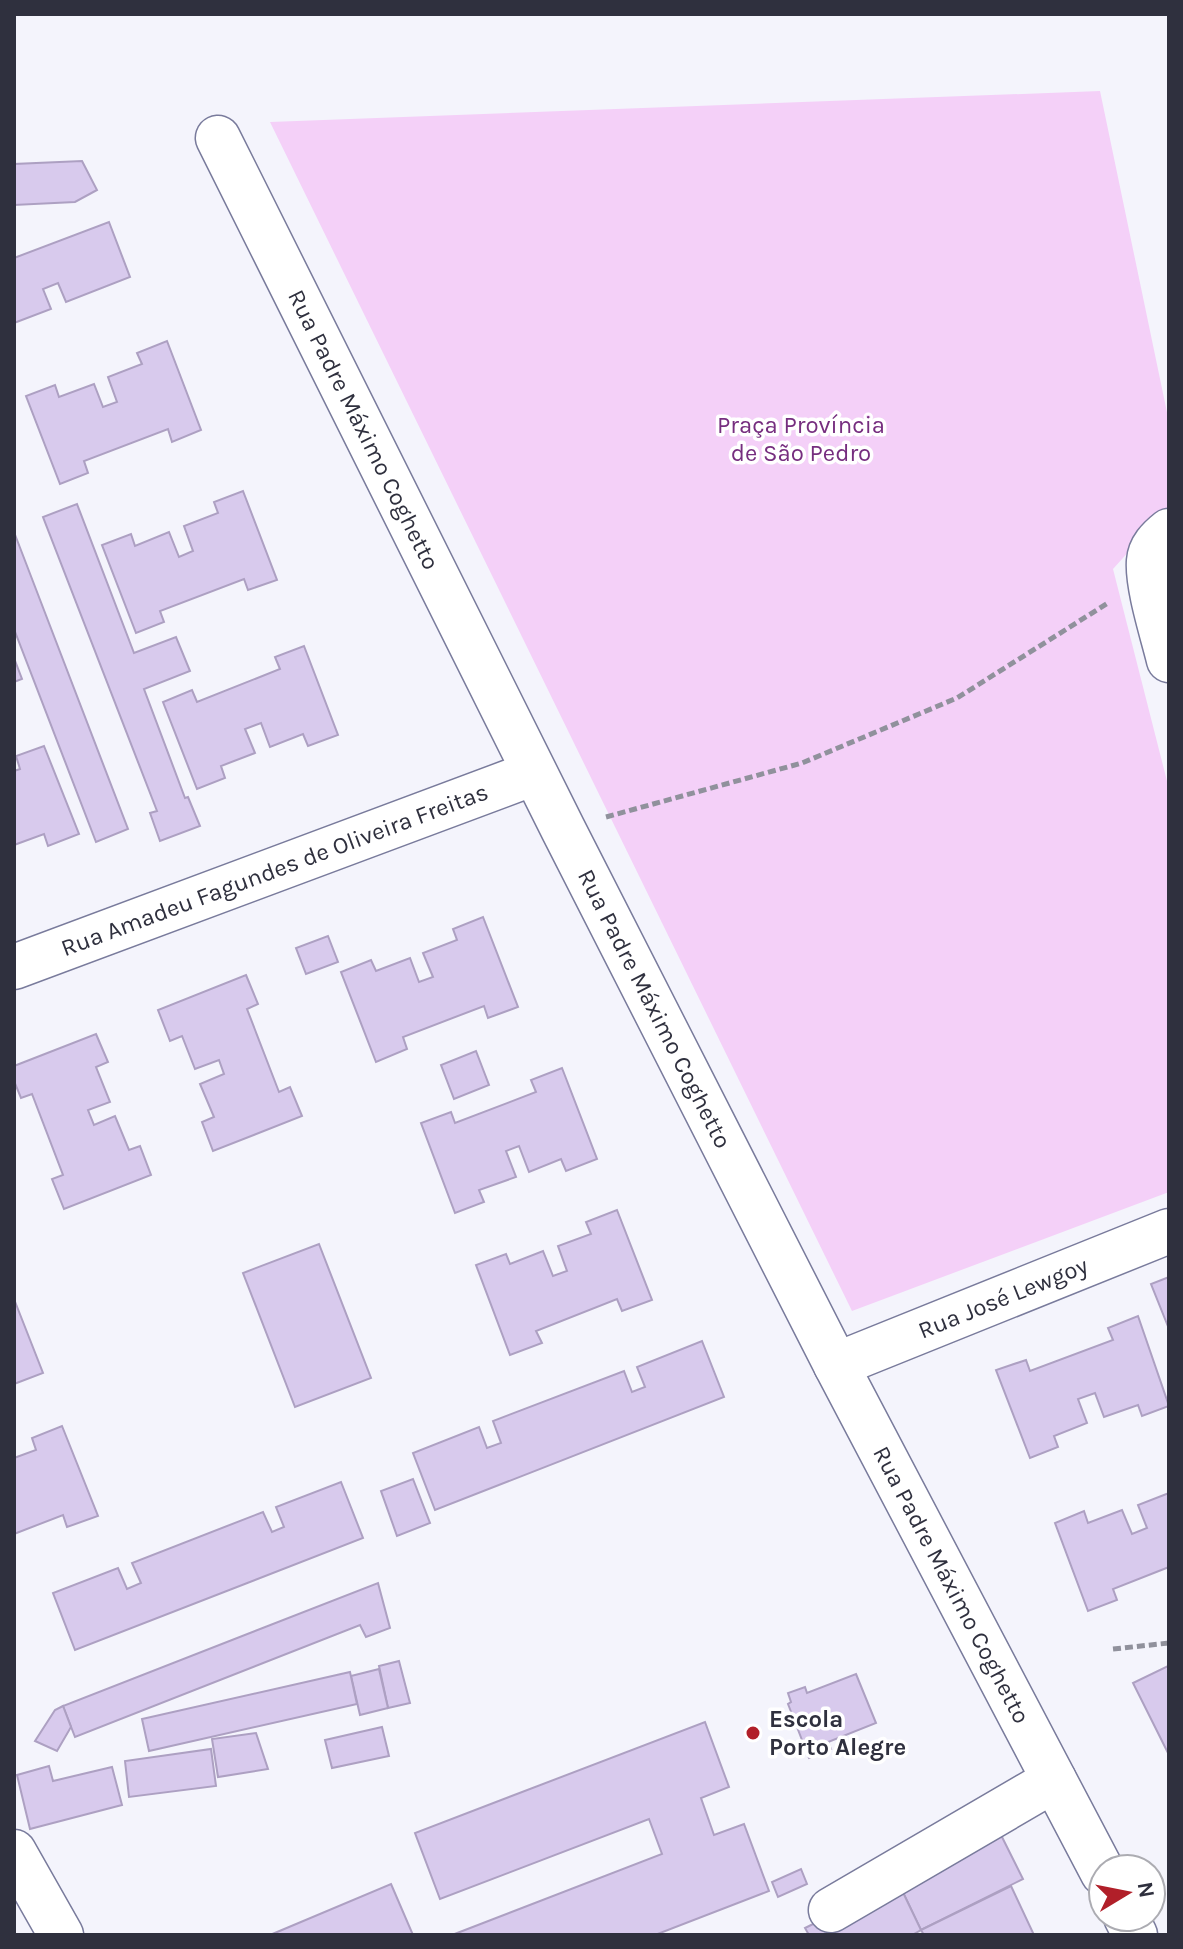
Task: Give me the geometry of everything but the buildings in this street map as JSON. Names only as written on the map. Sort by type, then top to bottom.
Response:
[{"type":"street","name":"Rua Padre Máximo Coghetto","points":[[218,138],[534,773],[836,1365],[1092,1853]]},
{"type":"street","points":[[1169,531],[1156,541],[1149,560],[1169,660]]},
{"type":"street","name":"Rua Amadeu Fagundes de Oliveira Freitas","points":[[14,967],[534,773]]},
{"type":"street","name":"Rua José Lewgoy","points":[[836,1365],[1169,1231]]},
{"type":"street","points":[[831,1910],[1054,1780]]},
{"type":"street","points":[[14,1852],[52,1918]]},
{"type":"path","points":[[563,829],[802,763],[957,698],[1151,579]]},
{"type":"path","points":[[1113,1649],[1169,1643]]},
{"type":"green space","name":"Praça Província de São Pedro","points":[[1100,91],[1169,422],[1169,507],[1113,569],[1169,789],[1169,1192],[852,1311],[270,122]]},
{"type":"place","name":"Escola Porto Alegre","points":[[753,1733]]}]
